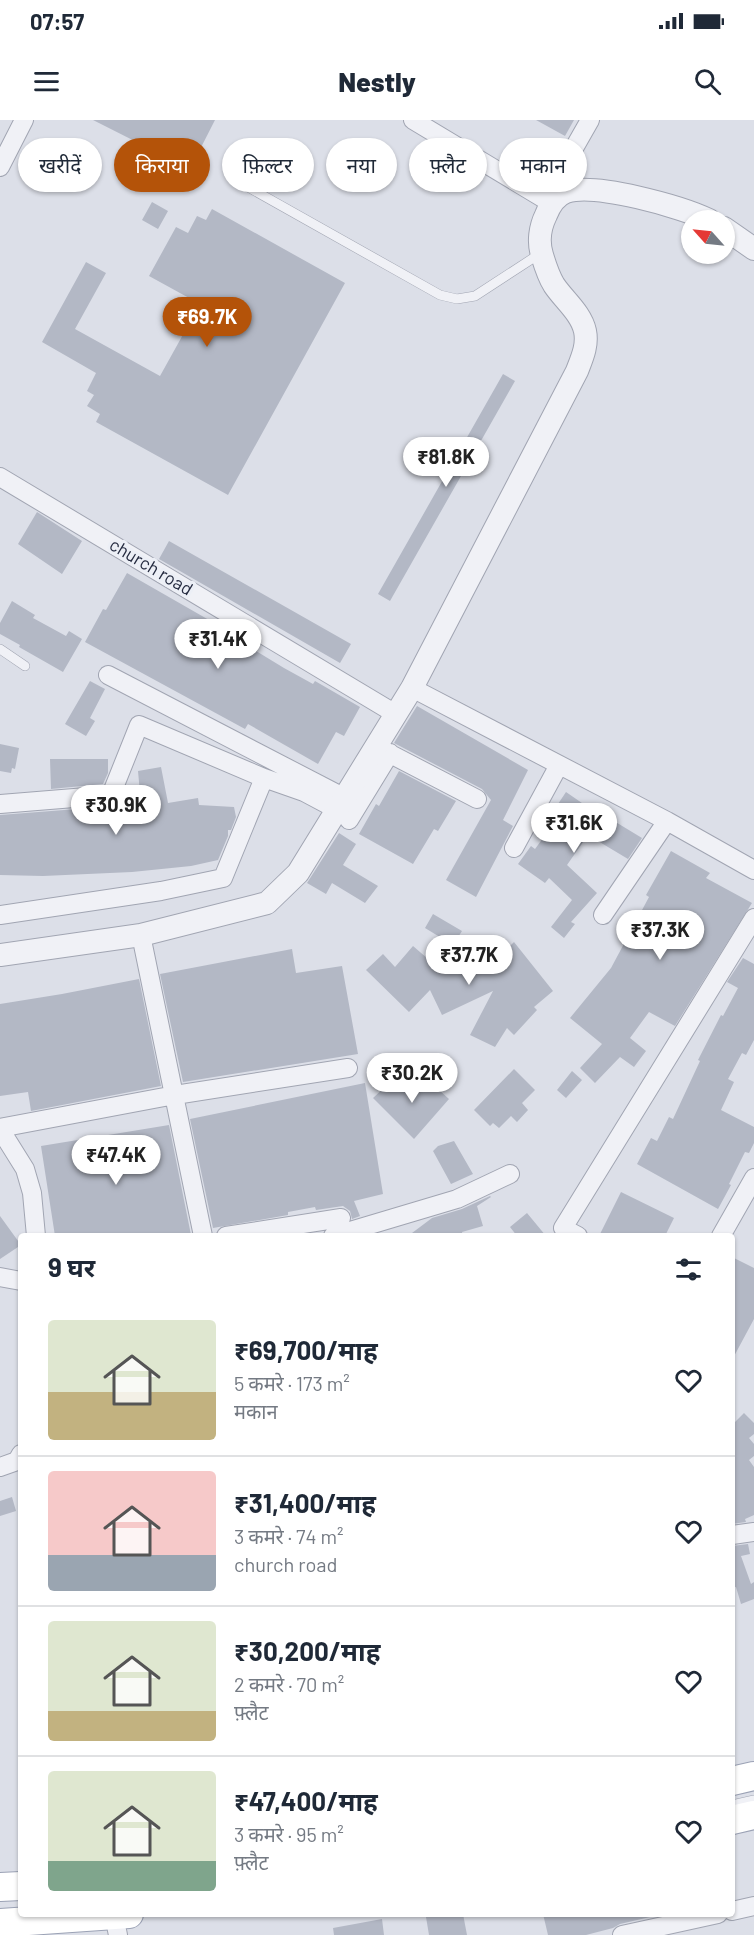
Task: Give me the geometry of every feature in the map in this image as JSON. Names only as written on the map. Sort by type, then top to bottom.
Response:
[{"type":"main road","points":[[735,1780],[754,1776]]},
{"type":"main road","points":[[735,1819],[754,1815]]},
{"type":"main road","points":[[0,1887],[18,1886]]},
{"type":"main road","points":[[0,1923],[121,1922]]},
{"type":"street","points":[[0,166],[24,120]]},
{"type":"street","points":[[413,120],[548,201]]},
{"type":"street","points":[[0,955],[141,935],[267,903],[298,873],[383,750],[394,713],[412,688],[577,371],[586,348],[585,331],[578,316],[553,283],[541,253],[540,233],[548,201],[590,120]]},
{"type":"street","points":[[548,201],[575,190],[592,190],[665,203],[685,210]]},
{"type":"street","points":[[735,236],[754,249]]},
{"type":"street","name":"church road","points":[[0,477],[394,713]]},
{"type":"street","points":[[108,675],[342,808]]},
{"type":"street","points":[[412,688],[667,821],[754,870]]},
{"type":"street","points":[[0,804],[111,795],[139,725],[342,808]]},
{"type":"street","points":[[383,750],[477,799]]},
{"type":"street","points":[[514,848],[559,765]]},
{"type":"street","points":[[0,915],[161,891],[223,878],[264,778]]},
{"type":"street","points":[[603,915],[667,821]]},
{"type":"street","points":[[572,1233],[563,1228],[754,918]]},
{"type":"street","points":[[141,935],[202,1233]]},
{"type":"street","points":[[36,1233],[32,1193],[25,1169],[0,1128],[175,1095],[348,1068]]},
{"type":"street","points":[[343,1233],[457,1199],[510,1174]]},
{"type":"street","points":[[724,1233],[754,1178]]},
{"type":"street","points":[[245,1233],[341,1218]]},
{"type":"street","points":[[0,1277],[18,1280]]},
{"type":"street","points":[[735,1535],[754,1532]]},
{"type":"street","points":[[735,1910],[754,1906]]},
{"type":"street","points":[[622,1935],[704,1917]]},
{"type":"lane","points":[[257,192],[440,295],[457,299],[475,296],[541,253]]},
{"type":"lane","points":[[0,649],[25,666]]},
{"type":"lane","points":[[735,1794],[754,1790]]},
{"type":"lane","points":[[735,1804],[754,1800]]},
{"type":"building","points":[[93,120],[215,120],[206,138],[129,138]]},
{"type":"building","points":[[536,120],[574,120],[565,136]]},
{"type":"building","points":[[152,202],[168,211],[158,229],[142,220]]},
{"type":"building","points":[[212,209],[345,283],[228,495],[96,422],[100,414],[87,406],[94,395],[87,391],[96,373],[42,342],[86,262],[106,273],[75,329],[160,376],[200,304],[149,276],[176,227],[188,233],[197,216],[206,220]]},
{"type":"building","points":[[503,374],[515,381],[390,601],[378,594]]},
{"type":"building","points":[[37,512],[82,541],[62,574],[18,544]]},
{"type":"building","points":[[169,541],[351,644],[340,663],[159,559]]},
{"type":"building","points":[[127,573],[209,620],[208,622],[284,668],[313,684],[315,681],[360,707],[344,736],[336,732],[318,764],[248,724],[245,729],[85,642]]},
{"type":"building","points":[[12,601],[35,615],[33,618],[66,636],[69,631],[82,639],[63,672],[0,634],[0,623]]},
{"type":"building","points":[[90,681],[105,689],[90,718],[95,721],[86,736],[65,724]]},
{"type":"building","points":[[417,706],[528,770],[503,820],[513,826],[476,897],[446,880],[491,800],[482,789],[394,743]]},
{"type":"building","points":[[0,744],[19,748],[15,769],[12,768],[11,773],[0,771]]},
{"type":"building","points":[[50,759],[108,759],[108,773],[103,784],[51,789]]},
{"type":"building","points":[[161,767],[168,803],[198,798],[199,805],[234,807],[236,817],[231,830],[228,830],[228,836],[218,860],[191,866],[132,872],[43,876],[0,875],[0,815],[141,804],[138,771]]},
{"type":"building","points":[[399,771],[456,801],[438,831],[434,829],[413,864],[359,834],[376,804],[379,806]]},
{"type":"building","points":[[566,792],[608,821],[609,818],[642,838],[628,859],[588,835],[567,865],[597,893],[571,922],[575,924],[564,938],[551,927],[572,900],[549,878],[545,883],[518,864],[531,846],[535,849],[563,811],[556,807]]},
{"type":"building","points":[[339,833],[356,844],[343,865],[378,886],[365,903],[332,883],[326,894],[307,883]]},
{"type":"building","points":[[671,851],[710,873],[706,878],[752,903],[675,1026],[649,1012],[630,1038],[646,1051],[634,1067],[620,1057],[595,1083],[580,1068],[602,1044],[570,1018],[611,968],[649,897],[646,895]]},
{"type":"building","points":[[433,914],[462,931],[453,945],[425,928]]},
{"type":"building","points":[[463,941],[490,959],[507,943],[510,946],[514,942],[553,991],[534,1007],[537,1010],[514,1035],[507,1028],[495,1047],[470,1035],[493,991],[442,1015],[430,990],[409,1012],[366,970],[383,954],[395,967],[413,946],[442,971]]},
{"type":"building","points":[[292,949],[296,973],[342,966],[358,1054],[183,1082],[160,974]]},
{"type":"building","points":[[743,958],[754,964],[754,1040],[746,1055],[742,1053],[728,1079],[734,1082],[721,1110],[754,1127],[754,1143],[749,1153],[745,1152],[718,1209],[637,1164],[651,1138],[657,1141],[669,1117],[673,1119],[700,1061],[698,1060],[738,988],[727,982]]},
{"type":"building","points":[[139,979],[161,1086],[31,1111],[28,1092],[0,1096],[0,1004]]},
{"type":"building","points":[[514,1069],[535,1090],[522,1103],[528,1110],[517,1122],[511,1116],[499,1128],[493,1123],[490,1126],[474,1110]]},
{"type":"building","points":[[409,1071],[435,1092],[438,1089],[449,1099],[414,1139],[373,1098],[387,1085],[393,1091]]},
{"type":"building","points":[[572,1071],[582,1080],[566,1098],[557,1090]]},
{"type":"building","points":[[365,1083],[383,1194],[354,1201],[360,1216],[352,1219],[350,1211],[343,1206],[316,1210],[315,1207],[288,1212],[288,1215],[213,1228],[190,1119]]},
{"type":"building","points":[[169,1125],[191,1233],[55,1233],[41,1146]]},
{"type":"building","points":[[454,1141],[473,1174],[451,1184],[433,1151],[438,1146]]},
{"type":"building","points":[[621,1192],[674,1218],[666,1233],[600,1233]]},
{"type":"building","points":[[491,1197],[477,1206],[483,1226],[462,1233],[412,1233],[432,1218]]},
{"type":"building","points":[[527,1213],[544,1233],[515,1233],[510,1227]]},
{"type":"building","points":[[0,1216],[18,1241],[18,1247],[0,1259]]},
{"type":"building","points":[[735,1258],[754,1268],[754,1319],[735,1354]]},
{"type":"building","points":[[744,1413],[754,1423],[754,1434],[749,1438],[754,1444],[754,1456],[749,1460],[754,1467],[754,1515],[745,1519],[746,1522],[735,1524],[735,1422]]},
{"type":"building","points":[[12,1497],[16,1511],[0,1516],[0,1501]]},
{"type":"building","points":[[748,1544],[750,1554],[741,1556],[751,1584],[754,1582],[754,1599],[741,1604],[735,1587],[735,1546]]},
{"type":"building","points":[[426,1917],[464,1917],[467,1935],[429,1935]]},
{"type":"building","points":[[544,1917],[650,1917],[586,1935],[548,1935]]},
{"type":"building","points":[[382,1919],[384,1935],[334,1935],[333,1928]]}]
